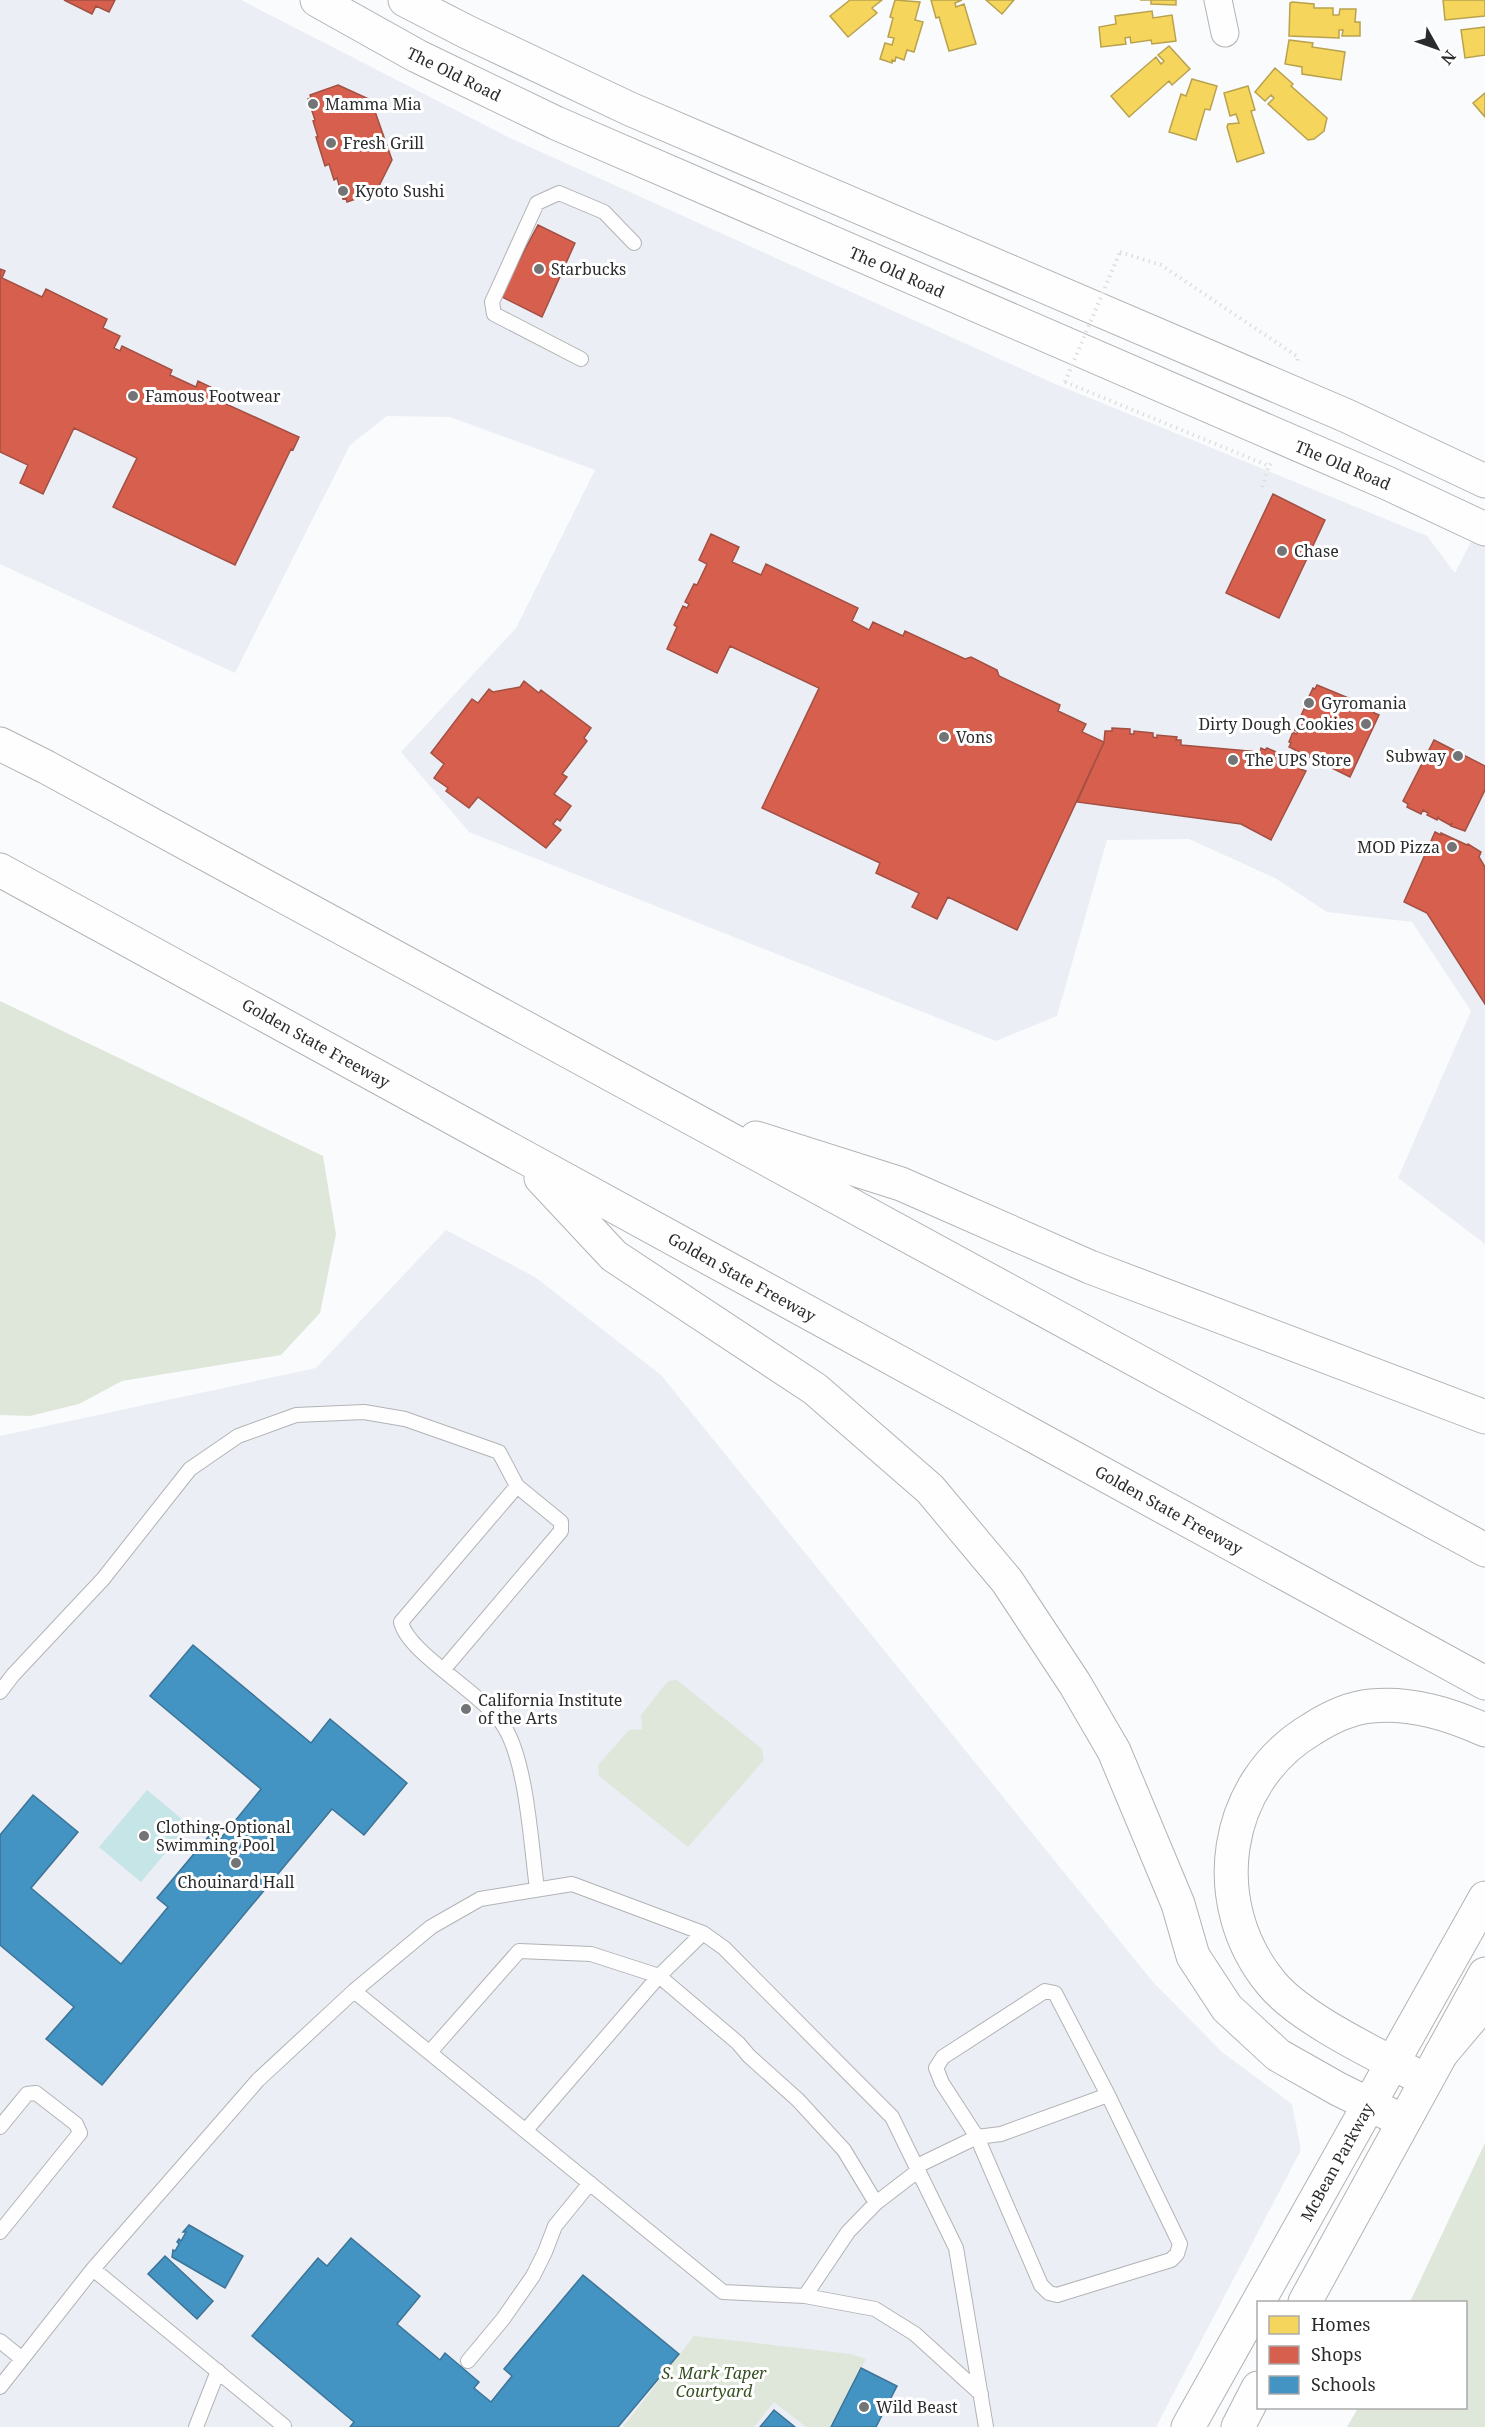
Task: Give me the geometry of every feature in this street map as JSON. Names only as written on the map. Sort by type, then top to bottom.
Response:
[{"type":"main road","name":"The Old Road","points":[[317,0],[417,56],[556,123],[1387,483],[1485,529]]},
{"type":"main road","points":[[405,0],[630,109],[1347,416],[1485,482]]},
{"type":"main road","points":[[0,744],[1485,1550]]},
{"type":"main road","name":"Golden State Freeway","points":[[0,870],[1485,1683]]},
{"type":"main road","points":[[683,1115],[901,1184],[1090,1267],[1485,1417]]},
{"type":"main road","points":[[521,1156],[614,1256],[815,1389],[930,1489],[1007,1581],[1075,1684],[1114,1751],[1178,1904],[1193,1956],[1227,2008],[1278,2055],[1402,2121]]},
{"type":"main road","points":[[1433,2067],[1394,2063],[1299,2008],[1273,1986],[1255,1961],[1240,1932],[1232,1894],[1232,1848],[1242,1809],[1263,1771],[1292,1740],[1331,1717],[1369,1706],[1411,1707],[1455,1717],[1485,1730]]},
{"type":"main road","name":"McBean Parkway","points":[[1259,2301],[1485,1898]]},
{"type":"main road","points":[[1306,2301],[1402,2121],[1485,1974]]},
{"type":"main road","points":[[1433,2067],[1485,2002]]},
{"type":"main road","name":"McBean Parkway","points":[[1188,2427],[1257,2304]]},
{"type":"main road","points":[[1238,2427],[1257,2390]]},
{"type":"street","points":[[1218,0],[1225,33]]},
{"type":"lane","points":[[581,359],[494,314],[492,302],[537,203],[559,192],[604,212],[634,243]]},
{"type":"lane","points":[[0,1692],[102,1579],[190,1469],[238,1436],[296,1415],[364,1412],[405,1419],[499,1452],[517,1486],[561,1522],[561,1531],[443,1670]]},
{"type":"lane","points":[[517,1486],[401,1622],[403,1632],[443,1670],[486,1705],[506,1728],[519,1761],[537,1889]]},
{"type":"lane","points":[[0,2388],[21,2358],[93,2269],[258,2080],[354,1991],[431,1927],[480,1899],[572,1884],[703,1933],[724,1948],[892,2117],[956,2248],[986,2427]]},
{"type":"lane","points":[[526,2130],[659,1976],[703,1933]]},
{"type":"lane","points":[[430,2052],[519,1951],[591,1954],[659,1976],[738,2043],[749,2056],[798,2100],[844,2150],[876,2203]]},
{"type":"lane","points":[[354,1991],[723,2292],[805,2296],[875,2309],[915,2334],[981,2394]]},
{"type":"lane","points":[[1045,1991],[1055,1993],[1108,2095],[1180,2244],[1177,2254],[1171,2260],[1057,2295],[1049,2293],[1041,2285],[977,2137],[942,2083],[936,2068],[943,2057],[1045,1991]]},
{"type":"lane","points":[[0,2127],[27,2094],[36,2093],[76,2124],[80,2133],[0,2232]]},
{"type":"lane","points":[[805,2296],[848,2232],[876,2203],[918,2168],[977,2137],[1001,2134],[1108,2095]]},
{"type":"lane","points":[[468,2361],[503,2319],[533,2276],[555,2226],[590,2183]]},
{"type":"lane","points":[[93,2269],[284,2426]]},
{"type":"lane","points":[[0,2341],[21,2358]]},
{"type":"lane","points":[[196,2427],[218,2372]]},
{"type":"path","points":[[1269,466],[1065,382],[1120,252],[1161,265],[1298,357],[1296,364]]},
{"type":"path","points":[[1262,487],[1275,456]]},
{"type":"shaded area","points":[[0,0],[241,0],[510,138],[1053,383],[1427,536],[1455,573],[1485,514],[1485,1244],[1398,1178],[1471,1011],[1412,922],[1327,912],[1275,878],[1189,839],[1107,840],[1057,1016],[996,1041],[469,832],[401,752],[516,628],[595,470],[450,417],[387,416],[350,445],[235,673],[0,564]]},
{"type":"shaded area","name":"California Institute of the Arts","points":[[446,1230],[535,1277],[661,1375],[1153,1982],[1222,2052],[1292,2104],[1301,2150],[1156,2427],[0,2427],[0,1436],[316,1368]]},
{"type":"green space","points":[[0,1001],[323,1156],[336,1234],[320,1313],[281,1355],[122,1381],[79,1404],[30,1416],[0,1415]]},
{"type":"green space","points":[[677,1680],[762,1749],[764,1760],[688,1847],[599,1776],[598,1765],[629,1730],[642,1729],[641,1715],[668,1681]]},
{"type":"green space","points":[[1485,2143],[1485,2427],[1347,2427],[1357,2409],[1467,2409],[1467,2301],[1410,2301]]},
{"type":"green space","name":"S. Mark Taper Courtyard","points":[[694,2336],[851,2354],[866,2359],[830,2427],[806,2427],[774,2402],[754,2427],[623,2427]]},
{"type":"water","name":"Clothing-Optional Swimming Pool","points":[[147,1790],[189,1825],[141,1882],[99,1847]]},
{"type":"building: Homes","points":[[850,0],[882,0],[872,8],[877,13],[848,37],[830,16]]},
{"type":"building: Homes","points":[[895,0],[920,2],[915,20],[923,22],[914,52],[907,50],[904,60],[896,57],[892,63],[880,59],[885,43],[892,45],[894,38],[888,37]]},
{"type":"building: Homes","points":[[931,0],[962,0],[955,3],[956,7],[964,4],[976,44],[949,51],[939,17],[936,18]]},
{"type":"building: Homes","points":[[986,0],[1014,0],[1002,14]]},
{"type":"building: Homes","points":[[1151,0],[1176,0],[1176,5],[1151,4]]},
{"type":"building: Homes","points":[[1443,0],[1485,0],[1485,16],[1445,20]]},
{"type":"building: Homes","points":[[1290,3],[1314,4],[1314,8],[1333,8],[1333,15],[1339,15],[1340,9],[1356,9],[1355,22],[1360,22],[1360,36],[1342,36],[1343,30],[1339,30],[1339,38],[1289,36]]},
{"type":"building: Homes","points":[[1152,11],[1153,18],[1172,15],[1176,41],[1152,44],[1151,40],[1131,43],[1130,37],[1125,38],[1126,44],[1101,47],[1099,27],[1116,24],[1115,16]]},
{"type":"building: Homes","points":[[1485,27],[1485,55],[1465,58],[1461,30]]},
{"type":"building: Homes","points":[[1289,40],[1313,43],[1312,47],[1345,52],[1341,80],[1302,74],[1302,67],[1285,64]]},
{"type":"building: Homes","points":[[1169,46],[1190,69],[1172,85],[1169,81],[1129,117],[1111,96],[1156,57],[1161,64],[1164,61],[1158,55]]},
{"type":"building: Homes","points":[[1275,68],[1293,84],[1291,86],[1327,118],[1324,131],[1314,139],[1308,140],[1268,104],[1274,98],[1271,95],[1265,101],[1255,92]]},
{"type":"building: Homes","points":[[1192,79],[1217,86],[1210,110],[1205,109],[1196,140],[1169,132],[1181,94],[1186,96]]},
{"type":"building: Homes","points":[[1248,86],[1255,110],[1251,111],[1264,153],[1237,162],[1227,127],[1228,124],[1239,123],[1236,114],[1230,116],[1224,93]]},
{"type":"building: Homes","points":[[1485,93],[1485,117],[1473,103]]},
{"type":"building: Shops","points":[[64,0],[115,0],[109,12],[96,6],[92,14]]},
{"type":"building: Shops","points":[[338,85],[371,100],[392,160],[376,192],[347,202],[346,198],[343,199],[337,178],[334,180],[329,164],[325,166],[308,99],[311,98],[310,95]]},
{"type":"building: Shops","name":"Starbucks","points":[[538,225],[575,243],[542,317],[500,296]]},
{"type":"building: Shops","points":[[0,269],[5,271],[2,278],[42,297],[46,289],[107,319],[103,328],[120,336],[114,348],[120,351],[122,346],[172,370],[170,375],[196,387],[198,381],[221,392],[217,400],[299,437],[235,565],[113,507],[137,458],[74,428],[43,494],[20,483],[28,465],[0,452]]},
{"type":"building: Shops","points":[[1273,494],[1325,520],[1279,618],[1226,593]]},
{"type":"building: Shops","name":"Vons","points":[[711,534],[739,547],[732,562],[761,575],[766,564],[858,608],[852,621],[869,630],[873,622],[903,636],[905,631],[965,659],[971,657],[997,670],[999,676],[1060,705],[1058,711],[1086,724],[1082,732],[1104,742],[1017,930],[948,897],[937,919],[912,907],[919,893],[876,873],[880,863],[762,808],[819,688],[730,646],[717,673],[667,649],[677,627],[674,625],[683,606],[687,608],[689,604],[685,602],[694,584],[697,585],[707,564],[699,560]]},
{"type":"building: Shops","points":[[524,681],[539,693],[541,690],[591,728],[584,738],[587,741],[562,774],[567,777],[554,794],[571,806],[560,821],[557,819],[553,824],[561,830],[546,848],[478,797],[469,808],[446,791],[448,788],[434,778],[444,764],[431,753],[472,699],[478,703],[489,689],[493,692],[520,687]]},
{"type":"building: Shops","points":[[1317,685],[1375,709],[1374,713],[1379,715],[1350,777],[1289,747],[1293,732],[1296,734],[1298,732],[1294,730],[1299,720],[1302,722],[1300,718],[1304,709],[1307,710],[1309,705],[1306,703],[1313,688],[1315,689]]},
{"type":"building: Shops","points":[[1112,728],[1130,729],[1130,734],[1134,734],[1134,731],[1153,733],[1153,737],[1157,738],[1157,735],[1177,737],[1176,740],[1181,740],[1181,745],[1260,752],[1261,748],[1265,750],[1267,748],[1276,752],[1274,757],[1280,759],[1281,757],[1302,766],[1300,769],[1306,771],[1271,840],[1241,824],[1077,802],[1104,742],[1105,731],[1112,731]]},
{"type":"building: Shops","points":[[1434,740],[1485,766],[1485,790],[1465,831],[1451,826],[1452,823],[1450,825],[1438,817],[1437,820],[1427,815],[1428,813],[1423,810],[1421,814],[1407,807],[1408,804],[1403,801]]},
{"type":"building: Shops","points":[[1435,832],[1468,844],[1481,852],[1479,857],[1485,867],[1485,1004],[1427,913],[1404,902]]},
{"type":"building: Schools","name":"Chouinard Hall","points":[[193,1645],[311,1743],[330,1719],[407,1783],[364,1835],[332,1809],[102,2085],[46,2039],[74,2007],[0,1945],[0,1835],[33,1795],[78,1832],[31,1888],[121,1964],[168,1907],[157,1898],[213,1831],[221,1838],[261,1789],[150,1696]]},
{"type":"building: Schools","points":[[189,2225],[243,2256],[225,2288],[172,2257],[173,2250],[175,2251],[179,2244],[177,2242],[179,2239],[181,2241],[186,2232],[183,2232]]},
{"type":"building: Schools","points":[[351,2238],[420,2296],[397,2324],[440,2360],[445,2353],[479,2382],[474,2388],[491,2402],[512,2376],[504,2369],[583,2275],[679,2354],[618,2427],[350,2427],[354,2422],[252,2336],[318,2258],[327,2266]]},
{"type":"building: Schools","points":[[165,2256],[213,2301],[197,2319],[148,2274]]},
{"type":"building: Schools","name":"Wild Beast","points":[[861,2368],[897,2386],[876,2427],[831,2427]]},
{"type":"building: Schools","points":[[774,2410],[795,2427],[760,2427]]},
{"type":"place","name":"Mamma Mia","points":[[313,104]]},
{"type":"place","name":"Fresh Grill","points":[[331,143]]},
{"type":"place","name":"Kyoto Sushi","points":[[343,191]]},
{"type":"place","name":"Starbucks","points":[[539,269]]},
{"type":"place","name":"Famous Footwear","points":[[133,396]]},
{"type":"place","name":"Chase","points":[[1282,551]]},
{"type":"place","name":"Gyromania","points":[[1309,703]]},
{"type":"place","name":"Dirty Dough Cookies","points":[[1366,724]]},
{"type":"place","name":"Vons","points":[[944,737]]},
{"type":"place","name":"Subway","points":[[1458,756]]},
{"type":"place","name":"The UPS Store","points":[[1233,760]]},
{"type":"place","name":"MOD Pizza","points":[[1452,847]]},
{"type":"place","name":"California Institute of the Arts","points":[[466,1709]]},
{"type":"place","name":"Clothing-Optional Swimming Pool","points":[[144,1836]]},
{"type":"place","name":"Chouinard Hall","points":[[236,1863]]},
{"type":"place","name":"Wild Beast","points":[[864,2407]]}]
